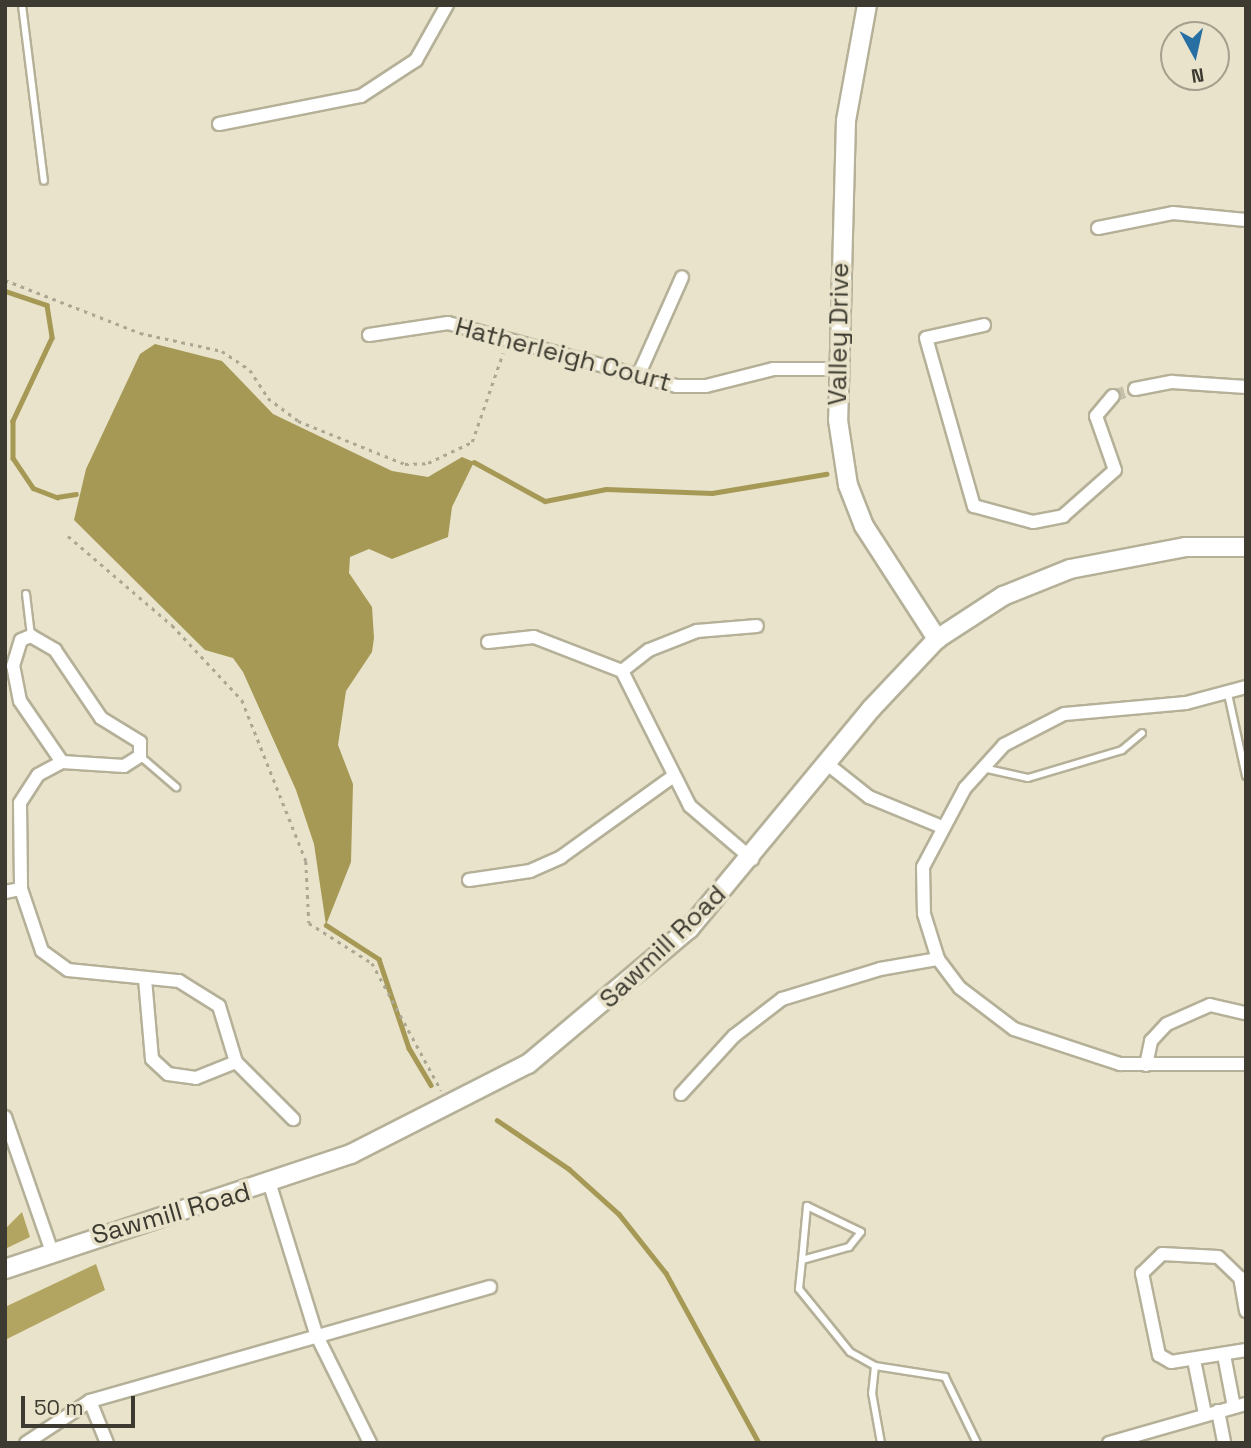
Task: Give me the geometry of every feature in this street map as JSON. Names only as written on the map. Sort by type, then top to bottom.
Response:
[{"type":"street","points":[[219,124],[361,96],[416,60],[447,5]]},
{"type":"street","name":"Valley Drive","points":[[867,5],[846,120],[838,420],[848,485],[880,559],[937,639]]},
{"type":"street","points":[[1098,228],[1173,213],[1246,220]]},
{"type":"street","points":[[638,376],[682,277]]},
{"type":"street","name":"Hatherleigh Court","points":[[369,335],[448,323],[508,336],[638,376],[706,386],[774,369],[839,369]]},
{"type":"street","points":[[984,325],[926,338],[974,506],[1033,522],[1063,516],[1115,470],[1097,416],[1113,396]]},
{"type":"street","points":[[1135,389],[1172,382],[1246,387]]},
{"type":"street","name":"Sawmill Road","points":[[5,1269],[51,1249],[270,1185],[451,1105],[528,1064],[606,1004],[689,929],[752,859],[826,763],[937,639],[1003,596],[1070,569],[1185,547],[1246,547]]},
{"type":"street","points":[[622,671],[649,650],[697,631],[757,626]]},
{"type":"street","points":[[62,762],[20,701],[13,666],[21,640],[31,636],[55,650],[102,718],[140,742],[140,757],[124,766],[62,762],[38,775],[20,803],[11,855],[41,951],[59,964],[145,979],[179,981],[219,1006],[236,1062],[293,1119]]},
{"type":"street","points":[[488,642],[534,637],[622,671],[671,778],[690,806],[752,859]]},
{"type":"street","points":[[1246,687],[1228,694],[1064,714],[1004,745],[983,768],[942,827],[923,867],[924,914],[938,960],[960,988],[1014,1029],[1120,1064],[1246,1064]]},
{"type":"street","points":[[826,763],[869,797],[942,827]]},
{"type":"street","points":[[469,880],[530,871],[561,857],[671,778]]},
{"type":"street","points":[[5,892],[21,889]]},
{"type":"street","points":[[681,1094],[734,1036],[782,999],[880,969],[938,960]]},
{"type":"street","points":[[145,979],[152,1059],[168,1074],[196,1078],[236,1062]]},
{"type":"street","points":[[1146,1065],[1151,1041],[1167,1024],[1210,1005],[1246,1013]]},
{"type":"street","points":[[5,1117],[51,1249]]},
{"type":"street","points":[[270,1185],[316,1334],[370,1443]]},
{"type":"street","points":[[1246,1311],[1240,1278],[1218,1257],[1162,1254],[1142,1273],[1159,1355],[1171,1362],[1246,1350]]},
{"type":"street","points":[[26,1443],[90,1401],[316,1334],[490,1287]]},
{"type":"street","points":[[1109,1443],[1240,1406],[1224,1355]]},
{"type":"street","points":[[1194,1360],[1224,1443]]},
{"type":"street","points":[[90,1401],[107,1443]]},
{"type":"lane","points":[[22,5],[44,181]]},
{"type":"lane","points":[[26,594],[31,636]]},
{"type":"lane","points":[[1228,694],[1239,742],[1239,767],[1246,776]]},
{"type":"lane","points":[[983,768],[1028,778],[1122,750],[1142,733]]},
{"type":"lane","points":[[140,757],[176,787]]},
{"type":"lane","points":[[802,1260],[849,1247],[861,1232],[807,1206],[799,1289],[815,1314],[850,1352],[875,1366],[945,1377],[977,1443]]},
{"type":"lane","points":[[875,1366],[872,1393],[881,1443]]},
{"type":"path","points":[[5,280],[140,333],[222,351],[250,370],[268,398],[298,421],[405,464],[428,463],[472,442],[508,336]]},
{"type":"path","points":[[68,536],[172,625],[242,700],[306,861],[309,923],[372,963],[451,1105]]},
{"type":"shaded area","points":[[155,344],[222,361],[273,414],[392,471],[428,477],[462,457],[474,462],[452,507],[448,537],[392,559],[369,549],[350,557],[349,573],[372,607],[374,638],[372,652],[346,691],[338,745],[353,784],[351,862],[326,925],[314,844],[296,790],[243,672],[233,658],[205,650],[74,520],[86,469],[140,354]]},
{"type":"shaded area","points":[[22,1212],[30,1237],[5,1249],[5,1229]]},
{"type":"shaded area","points":[[96,1264],[105,1290],[5,1340],[5,1307]]},
{"type":"waterway","points":[[5,291],[47,305],[52,338],[13,421],[13,458],[33,488],[57,497],[76,494]]},
{"type":"waterway","points":[[474,462],[545,501],[606,489],[712,493],[826,474]]},
{"type":"waterway","points":[[326,925],[379,959],[409,1048],[431,1085]]},
{"type":"waterway","points":[[497,1120],[569,1169],[619,1214],[666,1273],[759,1443]]},
{"type":"tunnel","points":[[1113,396],[1135,389]]}]
